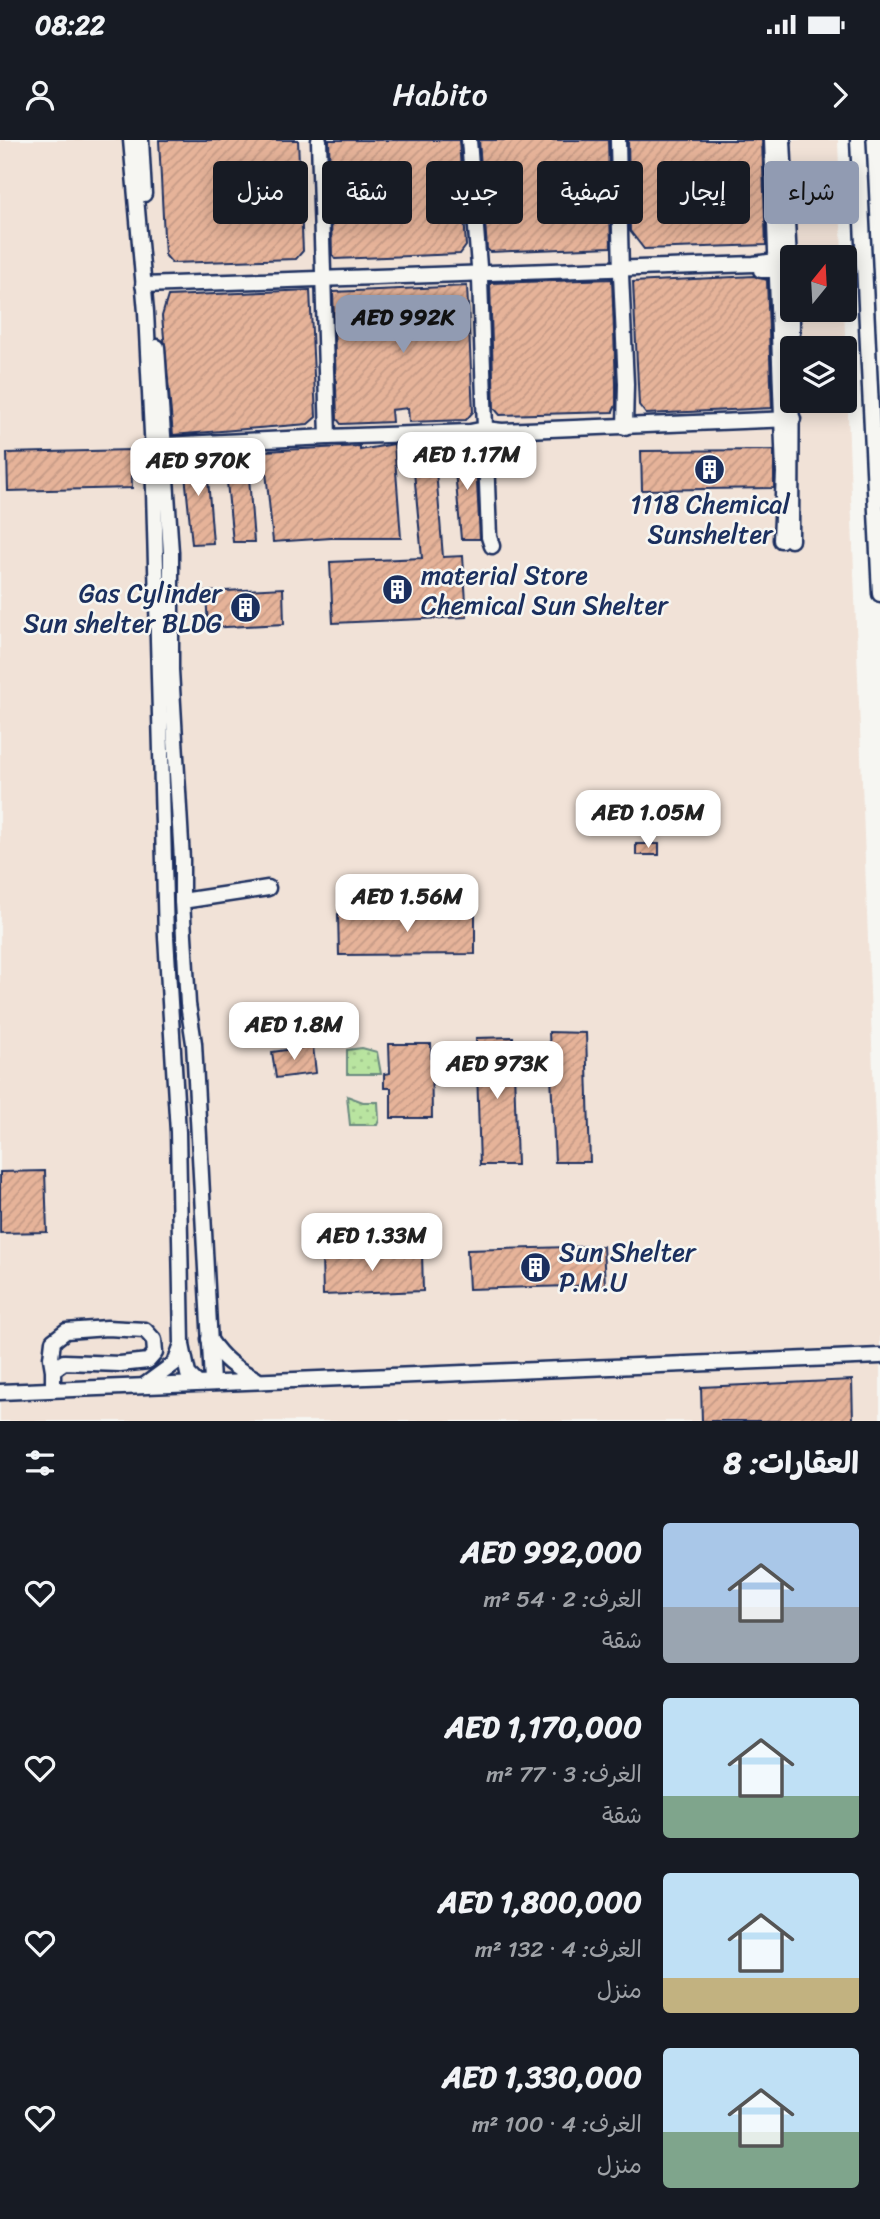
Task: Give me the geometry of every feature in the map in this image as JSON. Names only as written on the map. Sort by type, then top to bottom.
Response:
[{"type":"street","points":[[131,140],[150,290],[166,936],[178,1132],[182,1344],[188,1374],[205,1383]]},
{"type":"street","points":[[141,140],[171,551],[171,670],[182,901],[188,1004],[194,1043],[209,1339],[205,1383]]},
{"type":"street","points":[[311,140],[320,281]]},
{"type":"street","points":[[319,140],[321,424],[324,433]]},
{"type":"street","points":[[463,140],[475,276]]},
{"type":"street","points":[[469,140],[477,419],[487,546]]},
{"type":"street","points":[[618,140],[629,424]]},
{"type":"street","points":[[624,271],[626,140]]},
{"type":"street","points":[[772,140],[781,245]]},
{"type":"street","points":[[783,140],[783,245]]},
{"type":"street","points":[[858,140],[880,594]]},
{"type":"street","points":[[150,290],[320,281],[780,265]]},
{"type":"street","points":[[785,322],[786,540]]},
{"type":"street","points":[[164,442],[479,428],[502,432],[787,416]]},
{"type":"street","points":[[182,901],[268,888]]},
{"type":"street","points":[[53,1370],[64,1362],[149,1361],[155,1353],[154,1340],[145,1330],[107,1328],[66,1331],[53,1341],[51,1358],[53,1389]]},
{"type":"street","points":[[209,1339],[235,1368],[261,1381]]},
{"type":"street","points":[[145,1385],[175,1363],[182,1344]]},
{"type":"street","points":[[0,1392],[880,1356]]},
{"type":"shaded area","points":[[0,140],[838,140],[839,161],[764,161],[764,224],[841,224],[842,245],[780,245],[780,322],[844,322],[845,336],[780,336],[780,413],[848,413],[880,1254],[880,1421],[0,1421]]},
{"type":"green space","points":[[362,1048],[377,1052],[381,1074],[347,1074],[347,1050]]},
{"type":"green space","points":[[347,1096],[363,1102],[378,1102],[377,1125],[350,1125]]},
{"type":"building","points":[[159,140],[298,140],[299,161],[213,161],[213,224],[302,224],[303,251],[296,259],[172,263],[165,255]]},
{"type":"building","points":[[329,140],[459,140],[460,161],[426,161],[426,224],[465,224],[466,246],[460,254],[335,259],[332,255],[331,224],[412,224],[412,161],[330,161]]},
{"type":"building","points":[[479,140],[608,140],[609,161],[537,161],[537,224],[610,224],[611,247],[490,252],[487,249],[485,224],[523,224],[523,161],[481,161]]},
{"type":"building","points":[[628,140],[762,140],[766,245],[644,249],[630,231],[630,224],[643,224],[643,161],[628,161]]},
{"type":"building","points":[[754,276],[767,280],[772,408],[646,414],[639,405],[633,282]]},
{"type":"building","points":[[612,279],[616,384],[616,405],[613,412],[500,415],[494,408],[490,283]]},
{"type":"building","points":[[467,286],[473,412],[466,420],[409,422],[408,408],[391,410],[392,422],[341,424],[337,419],[333,292]]},
{"type":"building","points":[[310,290],[316,417],[308,424],[173,435],[162,316],[168,296]]},
{"type":"building","points":[[394,444],[401,538],[331,538],[273,542],[264,451],[360,446],[360,450]]},
{"type":"building","points":[[475,445],[480,539],[461,539],[453,448]]},
{"type":"building","name":"material Store Chemical Sun Shelter","points":[[434,446],[443,557],[463,556],[467,617],[333,623],[330,562],[422,558],[412,450]]},
{"type":"building","points":[[131,450],[132,488],[8,491],[7,453]]},
{"type":"building","name":"1118 Chemical Sunshelter","points":[[774,450],[774,488],[642,490],[641,451]]},
{"type":"building","points":[[247,451],[254,542],[233,542],[224,452]]},
{"type":"building","points":[[206,453],[213,543],[192,544],[183,454]]},
{"type":"building","name":"Gas Cylinder Sun shelter BLDG","points":[[283,588],[284,624],[208,628],[206,592]]},
{"type":"building","points":[[636,844],[659,844],[659,855],[636,855]]},
{"type":"building","points":[[475,913],[475,954],[339,955],[338,914]]},
{"type":"building","points":[[549,1032],[586,1033],[590,1162],[555,1162]]},
{"type":"building","points":[[513,1037],[517,1165],[480,1165],[476,1038]]},
{"type":"building","points":[[389,1044],[431,1044],[432,1118],[391,1118],[391,1088],[384,1088],[384,1074],[390,1073]]},
{"type":"building","points":[[313,1046],[316,1073],[276,1078],[272,1052]]},
{"type":"building","points":[[45,1171],[47,1232],[0,1233],[0,1172]]},
{"type":"building","name":"Sun Shelter P.M.U","points":[[603,1246],[605,1285],[469,1289],[467,1250]]},
{"type":"building","points":[[422,1252],[423,1291],[323,1295],[322,1255]]},
{"type":"building","points":[[852,1380],[853,1421],[702,1421],[701,1387]]},
{"type":"place","name":"1118 Chemical Sunshelter","points":[[710,469]]},
{"type":"place","name":"material Store Chemical Sun Shelter","points":[[398,590]]},
{"type":"place","name":"Gas Cylinder Sun shelter BLDG","points":[[245,608]]},
{"type":"place","name":"Sun Shelter P.M.U","points":[[536,1267]]}]
